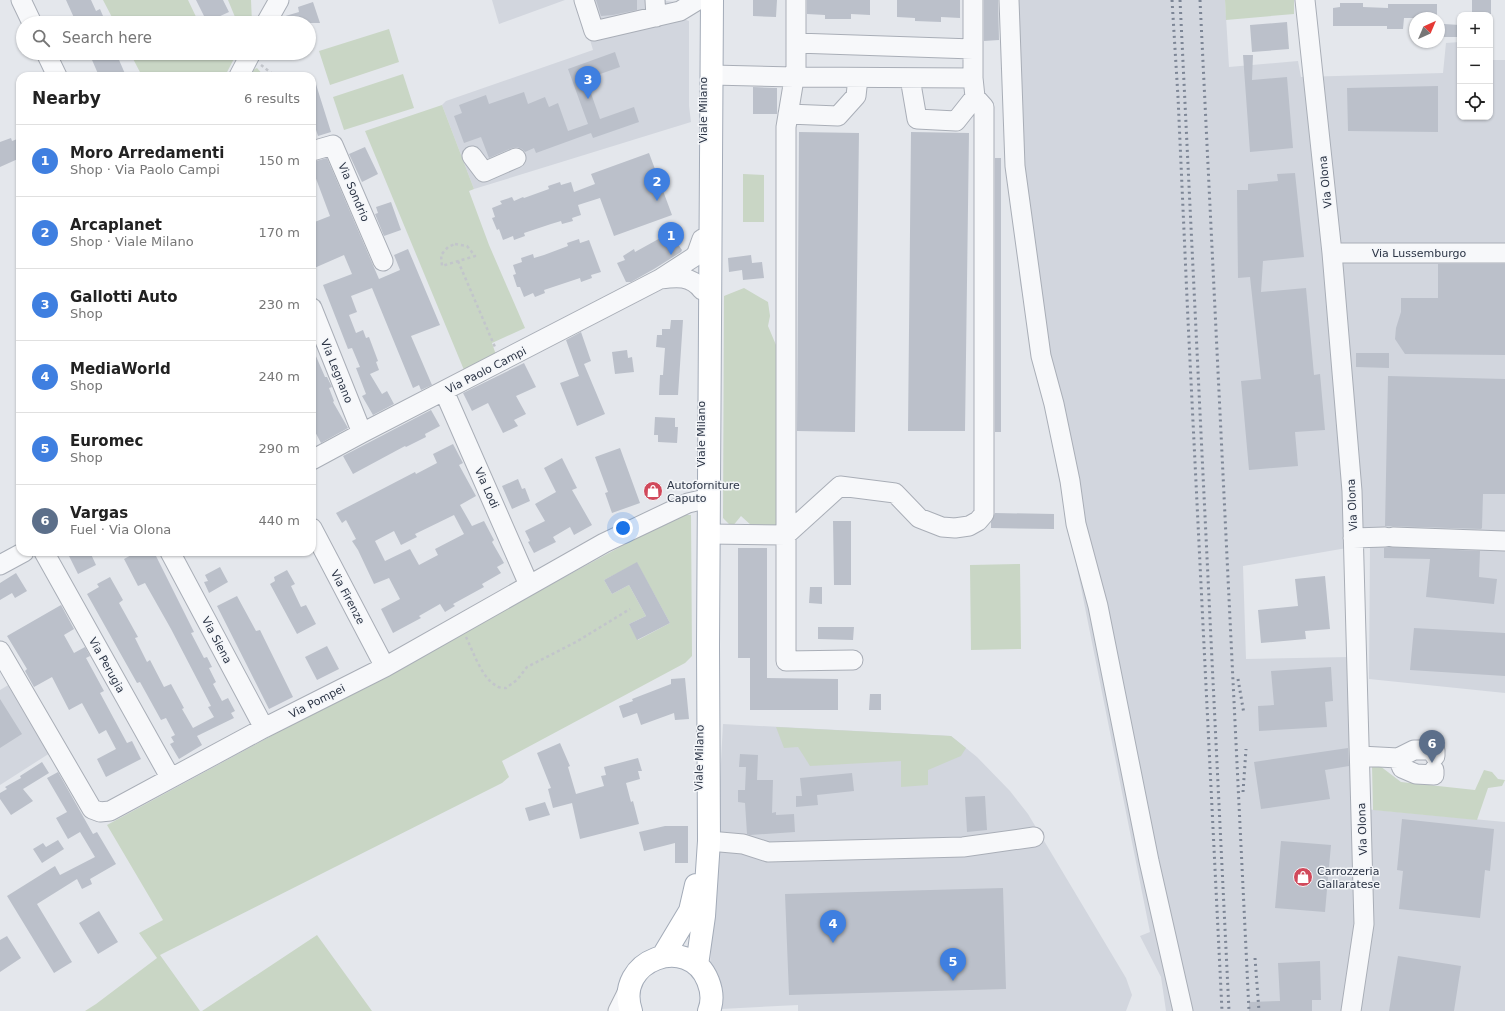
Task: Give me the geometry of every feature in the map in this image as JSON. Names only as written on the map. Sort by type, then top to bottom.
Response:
[{"type":"main road","name":"Viale Milano","points":[[663,956],[690,911],[696,887],[700,723],[703,0]]},
{"type":"main road","name":"Viale Milano","points":[[697,965],[704,916],[709,841],[712,0]]},
{"type":"main road","points":[[630,1001],[632,979],[640,968],[650,960],[663,956],[675,956],[686,959],[697,965],[706,976],[711,989],[714,1008]]},
{"type":"street","points":[[21,0],[29,16]]},
{"type":"street","points":[[584,0],[594,31],[655,9],[688,12],[703,22]]},
{"type":"street","points":[[680,11],[698,0]]},
{"type":"street","points":[[796,0],[796,67],[786,127],[786,661],[853,660]]},
{"type":"street","points":[[709,534],[786,535],[840,486],[895,493],[919,518],[942,526],[955,528],[969,526],[978,521],[984,514],[984,107],[975,97],[973,78],[974,0]]},
{"type":"street","points":[[1009,0],[1015,166],[1041,356],[1054,404],[1070,482],[1076,524],[1098,606],[1149,860],[1183,1011]]},
{"type":"street","name":"Via Olona","points":[[1305,0],[1332,254],[1352,491],[1364,924],[1351,1011]]},
{"type":"street","points":[[796,43],[973,49]]},
{"type":"street","points":[[49,60],[55,72]]},
{"type":"street","points":[[241,72],[247,60]]},
{"type":"street","points":[[712,75],[858,78],[973,78]]},
{"type":"street","points":[[788,114],[838,116],[856,96],[858,78]]},
{"type":"street","points":[[910,78],[917,119],[956,121],[975,97]]},
{"type":"street","name":"Via Sondrio","points":[[316,150],[333,144],[383,261]]},
{"type":"street","points":[[472,156],[484,172],[516,158]]},
{"type":"street","name":"Via Paolo Campi","points":[[316,458],[502,362],[660,278],[694,257],[702,240]]},
{"type":"street","name":"Via Lussemburgo","points":[[1332,254],[1505,254]]},
{"type":"street","name":"Via Paolo Campi","points":[[660,278],[687,278],[696,283],[702,290]]},
{"type":"street","name":"Via Legnano","points":[[316,318],[362,433]]},
{"type":"street","name":"Via Lodi","points":[[444,392],[495,504],[529,585]]},
{"type":"street","name":"Via Pompei","points":[[0,651],[92,809],[100,812],[110,811],[264,728],[385,667],[610,540],[688,503],[701,500]]},
{"type":"street","name":"Via Firenze","points":[[316,536],[385,667]]},
{"type":"street","points":[[1353,538],[1389,537],[1505,541]]},
{"type":"street","points":[[0,565],[17,556]]},
{"type":"street","name":"Via Perugia","points":[[46,556],[170,778]]},
{"type":"street","name":"Via Siena","points":[[172,556],[264,728]]},
{"type":"street","points":[[1360,756],[1398,758],[1402,768],[1416,774],[1434,775],[1434,764]]},
{"type":"street","points":[[709,841],[743,844],[768,852],[963,846],[1034,837]]},
{"type":"street","points":[[618,1011],[630,1001]]},
{"type":"path","points":[[455,244],[467,246],[475,256],[458,261],[442,266],[441,255],[448,247],[455,244]]},
{"type":"path","points":[[458,261],[502,362]]},
{"type":"path","points":[[460,624],[478,664],[489,680],[497,686],[506,688],[517,680],[527,667],[576,642],[630,609]]},
{"type":"shaded area","points":[[492,0],[565,0],[499,24]]},
{"type":"shaded area","points":[[578,0],[666,0],[684,3],[683,19],[689,21],[689,106],[691,122],[474,189],[442,105],[446,101],[593,50]]},
{"type":"shaded area","points":[[1001,0],[1225,0],[1229,67],[1298,61],[1301,77],[1443,73],[1446,43],[1457,42],[1457,120],[1493,120],[1493,60],[1505,60],[1505,693],[1369,679],[1370,544],[1243,566],[1246,659],[1350,657],[1355,808],[1505,822],[1505,1011],[1166,1011],[1161,977],[1140,936],[1150,932],[1020,283]]},
{"type":"shaded area","points":[[10,684],[50,753],[0,785],[0,690]]},
{"type":"shaded area","points":[[723,724],[951,736],[977,757],[1010,791],[1028,814],[1126,978],[1132,995],[1126,1011],[798,1011],[798,1005],[721,1009],[709,985]]},
{"type":"green space","points":[[103,0],[188,0],[196,16],[111,16]]},
{"type":"green space","points":[[228,0],[251,0],[252,16],[235,16]]},
{"type":"green space","points":[[1225,0],[1294,0],[1294,14],[1226,20]]},
{"type":"green space","points":[[389,29],[399,62],[330,85],[319,51]]},
{"type":"green space","points":[[134,60],[233,60],[227,72],[140,72]]},
{"type":"green space","points":[[257,68],[260,72],[251,72]]},
{"type":"green space","points":[[403,74],[414,108],[344,130],[333,97]]},
{"type":"green space","points":[[442,105],[474,189],[469,191],[489,245],[525,328],[492,343],[496,355],[464,370],[365,131]]},
{"type":"green space","points":[[743,174],[764,175],[764,222],[743,222]]},
{"type":"green space","points":[[744,288],[768,302],[770,316],[768,326],[776,345],[777,526],[752,526],[741,516],[732,527],[723,518],[724,296]]},
{"type":"green space","points":[[679,515],[691,515],[692,656],[685,663],[502,761],[509,777],[502,783],[160,955],[200,1011],[85,1011],[157,958],[139,933],[163,920],[107,825]],"holes":[[[637,563],[670,623],[638,640],[629,624],[646,616],[629,585],[612,594],[604,580]]]},
{"type":"green space","points":[[1020,564],[1021,649],[971,650],[970,565]]},
{"type":"green space","points":[[776,727],[951,736],[966,748],[961,756],[928,770],[928,785],[901,787],[901,761],[810,766],[798,747],[784,748]]},
{"type":"green space","points":[[1372,766],[1380,766],[1401,782],[1475,790],[1484,770],[1492,772],[1498,779],[1505,780],[1502,786],[1488,788],[1477,820],[1373,810]]},
{"type":"green space","points":[[317,935],[372,1011],[202,1011]]},
{"type":"building","points":[[66,0],[91,0],[96,11],[100,9],[103,16],[73,16]]},
{"type":"building","points":[[196,0],[223,0],[229,12],[220,16],[204,16]]},
{"type":"building","points":[[596,0],[637,0],[637,10],[601,16]]},
{"type":"building","points":[[753,0],[777,0],[776,17],[753,16]]},
{"type":"building","points":[[807,0],[870,0],[870,15],[851,14],[851,19],[825,19],[825,15],[807,14]]},
{"type":"building","points":[[897,0],[960,0],[960,18],[941,17],[941,22],[915,21],[915,18],[897,17]]},
{"type":"building","points":[[984,0],[998,0],[999,40],[984,41]]},
{"type":"building","points":[[1472,0],[1491,0],[1491,12],[1472,12]]},
{"type":"building","points":[[313,2],[320,23],[316,23],[316,16],[285,16],[299,12],[298,7]]},
{"type":"building","points":[[1340,3],[1363,3],[1363,7],[1388,8],[1388,4],[1437,4],[1437,12],[1409,12],[1409,18],[1404,18],[1403,29],[1387,29],[1387,26],[1333,26],[1333,8],[1340,7]]},
{"type":"building","points":[[1287,22],[1289,49],[1252,52],[1250,25]]},
{"type":"building","points":[[1445,24],[1457,25],[1457,37],[1445,37]]},
{"type":"building","points":[[615,52],[620,67],[586,79],[600,119],[634,107],[639,122],[593,138],[591,133],[536,153],[534,148],[525,152],[517,147],[489,158],[481,137],[464,143],[454,116],[462,113],[459,105],[486,95],[489,104],[524,92],[528,104],[545,97],[549,107],[558,103],[568,131],[588,124],[568,69]]},
{"type":"building","points":[[1243,55],[1253,55],[1252,80],[1287,77],[1293,148],[1250,152]]},
{"type":"building","points":[[92,60],[119,60],[124,72],[97,72]]},
{"type":"building","points":[[316,84],[331,132],[318,136],[316,130]]},
{"type":"building","points":[[1438,86],[1438,132],[1348,131],[1347,88]]},
{"type":"building","points":[[753,87],[777,88],[777,114],[753,114]]},
{"type":"building","points":[[799,132],[859,133],[855,432],[797,431]]},
{"type":"building","points":[[911,132],[969,133],[965,431],[908,431]]},
{"type":"building","points":[[11,138],[12,141],[16,140],[16,160],[0,167],[0,142]]},
{"type":"building","points":[[365,147],[378,174],[362,182],[349,154]]},
{"type":"building","points":[[649,153],[672,215],[614,236],[600,198],[578,205],[581,215],[572,218],[573,221],[562,224],[561,221],[551,224],[524,233],[525,236],[514,240],[513,236],[503,240],[499,229],[497,230],[492,218],[495,217],[492,208],[502,204],[500,201],[512,197],[514,201],[523,197],[524,198],[549,189],[548,186],[560,182],[561,185],[571,182],[574,192],[595,184],[591,174]]},
{"type":"building","points":[[327,158],[379,279],[400,270],[394,255],[408,249],[440,325],[411,336],[432,385],[421,390],[419,385],[413,388],[372,288],[351,296],[357,312],[349,315],[356,333],[363,330],[366,338],[369,337],[378,361],[376,362],[379,370],[370,374],[382,394],[387,391],[394,404],[373,415],[362,396],[366,394],[356,368],[360,367],[352,348],[348,349],[323,285],[352,274],[344,255],[316,267],[316,221],[330,216],[316,179],[316,161]]},
{"type":"building","points":[[995,158],[1001,158],[1001,432],[995,432]]},
{"type":"building","points":[[1295,173],[1304,257],[1263,261],[1261,292],[1306,288],[1314,375],[1320,374],[1325,430],[1295,432],[1298,466],[1249,470],[1241,381],[1261,379],[1250,277],[1238,278],[1237,190],[1248,190],[1248,184],[1278,181],[1277,174]]},
{"type":"building","points":[[391,202],[401,230],[384,236],[375,214],[378,213],[376,207]]},
{"type":"building","points":[[664,236],[668,242],[677,243],[682,250],[681,252],[631,282],[626,282],[617,263],[625,260],[623,256],[634,249],[635,252]]},
{"type":"building","points":[[579,239],[580,243],[589,240],[601,272],[591,275],[592,278],[581,282],[580,278],[544,290],[545,293],[535,297],[533,293],[524,297],[520,287],[517,287],[513,275],[516,274],[513,265],[522,262],[521,258],[533,254],[534,258],[544,255],[568,246],[567,243]]},
{"type":"building","points":[[751,255],[752,263],[762,262],[764,278],[743,280],[742,270],[729,272],[728,258]]},
{"type":"building","points":[[1438,264],[1505,264],[1505,355],[1405,354],[1395,339],[1396,328],[1401,312],[1401,298],[1438,298]]},
{"type":"building","points":[[671,320],[683,320],[678,395],[659,395],[660,375],[663,375],[665,348],[656,347],[657,335],[662,335],[662,329],[670,329]]},
{"type":"building","points":[[581,332],[591,361],[584,364],[605,414],[577,426],[560,383],[579,376],[566,340]]},
{"type":"building","points":[[627,350],[628,358],[632,357],[634,372],[615,374],[612,352]]},
{"type":"building","points":[[1356,353],[1389,353],[1389,368],[1356,367]]},
{"type":"building","points":[[316,356],[325,377],[327,377],[332,387],[329,388],[334,401],[333,402],[348,428],[321,443],[316,434]]},
{"type":"building","points":[[524,363],[536,387],[516,396],[526,414],[514,420],[518,426],[503,433],[488,403],[472,411],[463,393]]},
{"type":"building","points":[[1388,376],[1505,379],[1505,494],[1483,494],[1481,529],[1385,526]]},
{"type":"building","points":[[431,410],[440,426],[425,434],[426,437],[406,447],[405,446],[353,474],[343,456]]},
{"type":"building","points":[[655,417],[675,418],[675,427],[678,427],[677,443],[658,442],[658,435],[654,435]]},
{"type":"building","points":[[453,444],[463,463],[459,465],[476,496],[460,505],[472,526],[484,521],[494,540],[492,542],[504,563],[497,567],[501,573],[482,584],[484,587],[453,604],[455,606],[445,612],[440,604],[419,616],[421,618],[393,633],[381,609],[400,599],[389,578],[374,584],[358,550],[352,541],[356,539],[346,520],[342,523],[336,513],[415,472],[416,474],[437,463],[433,454]],"holes":[[[454,515],[464,534],[435,549],[438,555],[419,565],[410,549],[385,561],[375,541],[394,531],[401,545],[417,537],[415,534]]]},
{"type":"building","points":[[620,448],[640,503],[612,513],[605,493],[608,492],[595,457]]},
{"type":"building","points":[[562,458],[577,488],[572,490],[592,525],[574,535],[570,527],[553,537],[556,542],[534,553],[528,542],[530,541],[525,531],[545,521],[535,504],[556,492],[544,468]]},
{"type":"building","points":[[518,479],[522,489],[525,488],[530,501],[512,509],[502,486]]},
{"type":"building","points":[[995,513],[1054,514],[1054,529],[991,528],[991,522]]},
{"type":"building","points":[[833,521],[851,521],[851,585],[834,585]]},
{"type":"building","points":[[738,548],[767,548],[767,678],[838,679],[838,710],[750,710],[750,658],[738,658]]},
{"type":"building","points":[[1384,548],[1480,551],[1479,577],[1497,579],[1494,604],[1426,597],[1430,559],[1384,558]]},
{"type":"building","points":[[69,556],[92,556],[96,565],[78,574]]},
{"type":"building","points":[[130,556],[156,556],[194,632],[191,633],[204,658],[207,657],[212,667],[209,668],[216,682],[213,684],[222,701],[228,698],[235,711],[231,713],[234,718],[197,736],[202,745],[179,759],[170,744],[174,742],[171,737],[175,735],[166,718],[161,720],[140,682],[137,683],[87,594],[99,587],[97,584],[110,577],[123,600],[119,603],[138,637],[135,638],[147,662],[150,660],[164,687],[171,684],[184,708],[182,709],[193,728],[214,717],[208,707],[211,706],[145,583],[138,586],[124,559]]},
{"type":"building","points":[[637,562],[670,623],[637,640],[629,624],[646,616],[629,585],[612,594],[604,580]]},
{"type":"building","points":[[220,567],[228,582],[209,593],[204,582],[208,581],[205,575]]},
{"type":"building","points":[[287,570],[295,584],[291,586],[301,607],[306,605],[316,624],[297,634],[270,584],[275,581],[274,577]]},
{"type":"building","points":[[16,573],[27,591],[15,598],[12,593],[0,600],[0,583]]},
{"type":"building","points":[[1325,576],[1330,629],[1305,631],[1306,639],[1261,643],[1258,610],[1298,606],[1295,579]]},
{"type":"building","points":[[810,587],[822,587],[822,604],[809,603]]},
{"type":"building","points":[[237,596],[256,631],[260,630],[293,697],[269,709],[217,606]]},
{"type":"building","points":[[61,605],[74,629],[64,635],[74,653],[85,647],[90,656],[86,658],[104,691],[100,693],[127,743],[132,741],[141,759],[106,777],[97,759],[116,749],[106,730],[99,734],[82,703],[69,710],[52,677],[34,687],[25,671],[27,669],[7,636]]},
{"type":"building","points":[[818,627],[854,627],[853,640],[818,639]]},
{"type":"building","points":[[1414,628],[1505,633],[1505,676],[1410,670]]},
{"type":"building","points":[[327,646],[339,669],[317,680],[305,657]]},
{"type":"building","points":[[1331,667],[1333,701],[1325,702],[1327,727],[1259,731],[1258,706],[1274,705],[1271,671]]},
{"type":"building","points":[[685,678],[689,719],[675,720],[674,713],[641,725],[637,713],[623,718],[619,706],[633,701],[632,699],[671,684],[671,679]]},
{"type":"building","points":[[870,694],[881,694],[881,710],[869,710]]},
{"type":"building","points":[[0,699],[22,734],[0,748]]},
{"type":"building","points":[[560,743],[570,766],[568,767],[576,794],[604,786],[601,776],[606,775],[604,767],[638,758],[642,771],[638,771],[640,779],[626,783],[631,802],[633,801],[639,824],[580,839],[572,803],[553,808],[548,789],[551,788],[537,753]]},
{"type":"building","points":[[1348,748],[1349,766],[1325,770],[1330,799],[1261,809],[1254,762]]},
{"type":"building","points":[[740,754],[758,755],[757,780],[773,780],[772,813],[776,812],[776,815],[794,814],[795,832],[747,834],[745,803],[738,802],[738,790],[745,790],[746,767],[739,767]]},
{"type":"building","points":[[42,762],[49,773],[23,789],[33,801],[11,815],[0,799],[0,793],[7,789],[5,787],[21,778],[20,776]]},
{"type":"building","points":[[58,772],[93,834],[97,832],[116,864],[90,879],[92,884],[82,889],[77,879],[37,904],[72,962],[54,973],[7,896],[55,866],[60,875],[95,857],[80,832],[68,839],[56,818],[67,812],[47,778]]},
{"type":"building","points":[[852,773],[854,791],[817,795],[818,805],[796,807],[796,796],[802,796],[800,778]]},
{"type":"building","points":[[985,796],[987,830],[967,832],[965,797]]},
{"type":"building","points":[[545,802],[550,815],[529,821],[525,808]]},
{"type":"building","points":[[1402,819],[1494,829],[1490,871],[1485,870],[1480,918],[1399,909],[1403,871],[1397,870]]},
{"type":"building","points":[[665,826],[688,826],[688,863],[675,863],[675,843],[644,851],[639,832]]},
{"type":"building","points":[[58,840],[64,849],[42,863],[33,849],[43,843],[46,847]]},
{"type":"building","name":"Carrozzeria Gallaratese","points":[[1281,841],[1331,845],[1325,912],[1275,908]]},
{"type":"building","points":[[1003,888],[1006,989],[789,995],[785,894]]},
{"type":"building","points":[[99,911],[118,942],[98,954],[79,923]]},
{"type":"building","points":[[7,936],[21,958],[0,972],[0,940]]},
{"type":"building","points":[[1398,956],[1461,966],[1454,1011],[1389,1011]]},
{"type":"building","points":[[1320,961],[1321,1000],[1312,1000],[1312,1011],[1249,1011],[1249,1002],[1280,1001],[1278,963]]},
{"type":"railway","points":[[1172,0],[1178,97],[1222,1011]]},
{"type":"railway","points":[[1180,0],[1229,1011]]},
{"type":"railway","points":[[1200,0],[1249,1011]]},
{"type":"railway","points":[[1238,679],[1244,714]]},
{"type":"railway","points":[[1243,792],[1246,749]]},
{"type":"railway","points":[[1255,958],[1259,1011]]},
{"type":"place","name":"Gallotti Auto","points":[[588,99]]},
{"type":"place","name":"Arcaplanet","points":[[657,201]]},
{"type":"place","name":"Moro Arredamenti","points":[[671,255]]},
{"type":"place","name":"Autoforniture Caputo","points":[[653,491]]},
{"type":"place","name":"Vargas","points":[[1432,763]]},
{"type":"place","name":"Carrozzeria Gallaratese","points":[[1303,877]]},
{"type":"place","name":"MediaWorld","points":[[833,943]]},
{"type":"place","name":"Euromec","points":[[953,981]]}]
